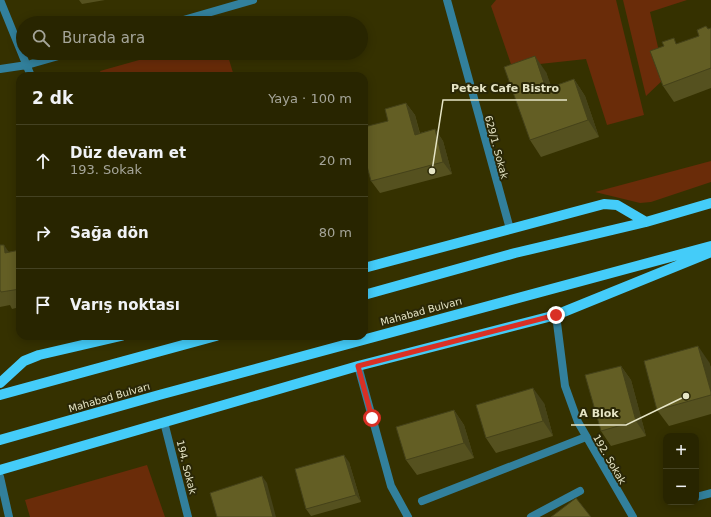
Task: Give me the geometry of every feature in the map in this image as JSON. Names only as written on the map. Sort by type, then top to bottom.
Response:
[{"type":"main road","points":[[368,294],[515,253],[646,222],[711,203]]},
{"type":"main road","points":[[368,267],[604,204],[617,205],[646,222]]},
{"type":"main road","name":"Mahabad Bulvarı","points":[[368,339],[711,246]]},
{"type":"main road","points":[[0,470],[358,366],[556,315],[711,252]]},
{"type":"main road","points":[[0,383],[24,361],[39,355],[104,340]]},
{"type":"main road","points":[[0,395],[201,340]]},
{"type":"main road","name":"Mahabad Bulvarı","points":[[0,440],[362,340]]},
{"type":"street","points":[[0,0],[16,39]]},
{"type":"street","points":[[198,16],[254,0]]},
{"type":"street","name":"629/1. Sokak","points":[[447,0],[510,229]]},
{"type":"street","points":[[25,60],[30,72]]},
{"type":"street","points":[[0,69],[27,65],[44,60]]},
{"type":"street","name":"192. Sokak","points":[[556,315],[565,386],[578,422],[633,517]]},
{"type":"street","points":[[358,366],[391,486],[408,517]]},
{"type":"street","name":"194. Sokak","points":[[164,422],[188,517]]},
{"type":"street","points":[[422,501],[586,438]]},
{"type":"street","points":[[0,477],[9,517]]},
{"type":"street","points":[[531,517],[580,491]]},
{"type":"street","points":[[699,496],[711,493]]},
{"type":"shaded area","points":[[496,0],[616,0],[644,115],[607,125],[586,59],[512,67],[491,6]]},
{"type":"shaded area","points":[[623,0],[687,0],[650,12],[665,78],[646,96]]},
{"type":"shaded area","points":[[139,60],[229,60],[233,72],[100,72]]},
{"type":"shaded area","points":[[711,161],[711,182],[651,202],[640,203],[595,192]]},
{"type":"shaded area","points":[[147,465],[165,517],[30,517],[25,500]]},
{"type":"building","points":[[706,26],[708,29],[711,28],[711,68],[663,86],[650,51],[664,46],[662,42],[674,38],[676,44],[699,36],[697,30]]},
{"type":"building","points":[[535,56],[546,89],[574,79],[588,120],[530,140],[504,67]]},
{"type":"building","points":[[406,103],[415,135],[435,129],[443,162],[371,181],[368,170],[368,126],[388,121],[385,109]]},
{"type":"building","points":[[0,245],[4,245],[5,253],[16,251],[16,290],[1,292]]},
{"type":"building","points":[[698,346],[711,395],[657,410],[644,361]]},
{"type":"building","points":[[621,366],[636,421],[601,431],[585,375]]},
{"type":"building","points":[[533,388],[543,421],[486,438],[476,405]]},
{"type":"building","points":[[454,410],[464,443],[406,460],[396,427]]},
{"type":"building","points":[[344,455],[356,495],[306,509],[295,469]]},
{"type":"building","points":[[262,476],[273,517],[217,517],[210,493]]},
{"type":"building","points":[[576,498],[591,517],[551,517]]},
{"type":"place","name":"Petek Cafe Bistro","points":[[432,171]]},
{"type":"place","name":"A Blok","points":[[686,396]]},
{"type":"route","points":[[372,418],[358,366],[556,315]]}]
